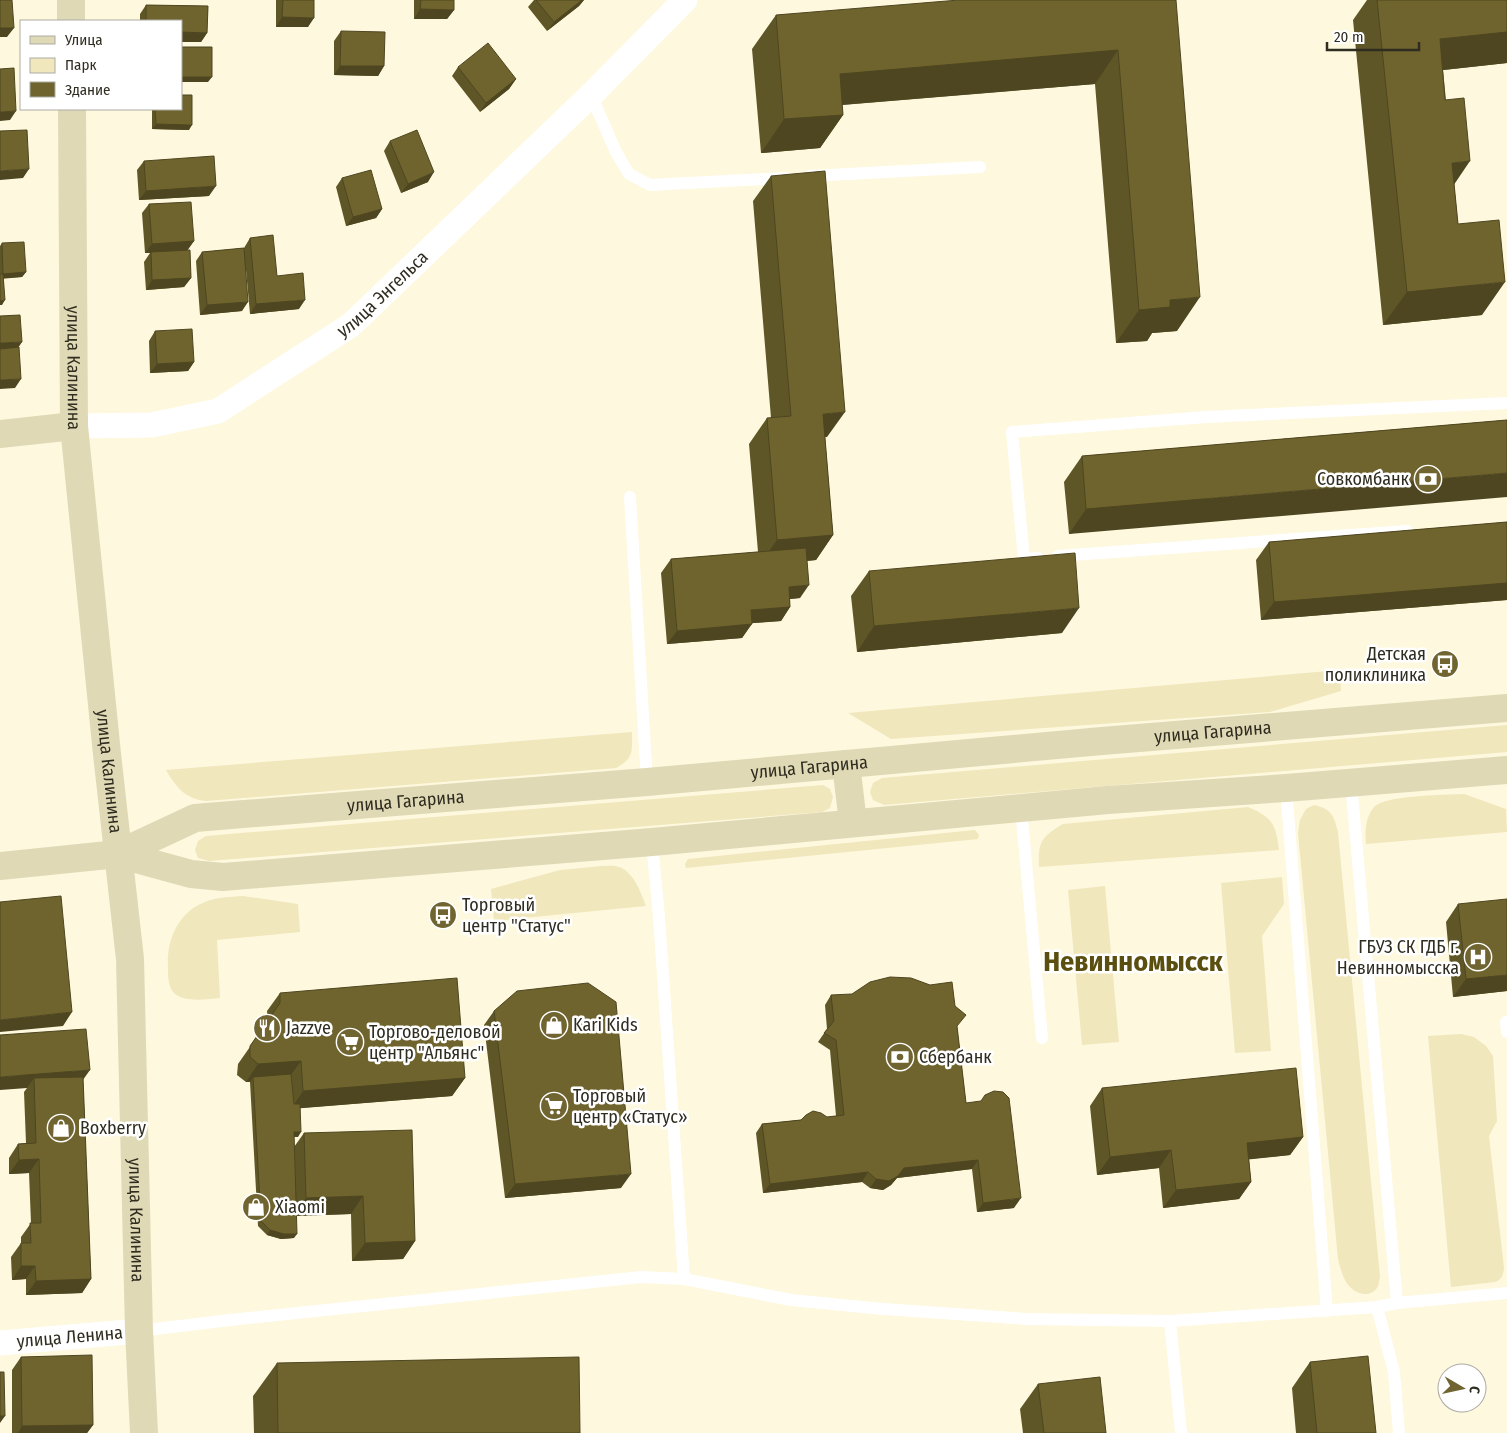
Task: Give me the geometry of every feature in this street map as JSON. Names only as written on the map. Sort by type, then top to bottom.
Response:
[{"type":"main road","points":[[71,0],[71,20]]},
{"type":"main road","name":"улица Калинина","points":[[72,110],[74,426],[130,959],[139,1331],[144,1433]]},
{"type":"main road","name":"улица Энгельса","points":[[0,434],[74,426]]},
{"type":"main road","name":"улица Гагарина","points":[[0,866],[118,854],[195,818],[647,782],[1102,741],[1507,708]]},
{"type":"main road","points":[[846,764],[853,823]]},
{"type":"main road","name":"улица Гагарина","points":[[118,854],[191,874],[223,878],[652,842],[1108,800],[1507,770]]},
{"type":"street","name":"улица Энгельса","points":[[74,426],[152,425],[218,411],[351,325],[592,95],[685,0]]},
{"type":"street","name":"улица Ленина","points":[[0,1343],[139,1331]]},
{"type":"lane","points":[[592,95],[616,152],[629,174],[650,185],[980,167]]},
{"type":"lane","points":[[1418,530],[1024,559],[1012,432],[1206,417],[1507,402]]},
{"type":"lane","points":[[630,497],[647,782]]},
{"type":"lane","points":[[1351,782],[1397,1303]]},
{"type":"lane","points":[[1286,788],[1326,1311]]},
{"type":"lane","points":[[1021,808],[1042,1038]]},
{"type":"lane","points":[[652,842],[662,947],[684,1279]]},
{"type":"lane","points":[[139,1331],[641,1277],[684,1279],[792,1300],[883,1309],[1028,1319],[1170,1321],[1378,1307],[1397,1303],[1507,1293]]},
{"type":"lane","points":[[1378,1307],[1394,1372],[1399,1433]]},
{"type":"lane","points":[[1170,1321],[1181,1433]]},
{"type":"green space","points":[[1340,670],[1341,691],[1270,712],[891,739],[848,713]]},
{"type":"green space","points":[[1507,725],[1507,752],[884,805],[873,800],[870,792],[873,783],[882,778]]},
{"type":"green space","points":[[632,732],[631,754],[626,761],[616,768],[206,801],[187,795],[174,782],[166,770]]},
{"type":"green space","points":[[823,785],[830,789],[833,797],[830,808],[822,812],[209,861],[198,858],[195,850],[198,841],[206,836]]},
{"type":"green space","points":[[1464,794],[1506,809],[1507,832],[1366,844],[1367,820],[1374,807],[1380,803],[1416,796]]},
{"type":"green space","points":[[1314,805],[1325,809],[1331,814],[1338,832],[1380,1277],[1377,1288],[1369,1294],[1360,1293],[1349,1286],[1343,1277],[1338,1259],[1298,833],[1300,820],[1306,809]]},
{"type":"green space","points":[[1248,807],[1263,814],[1271,822],[1276,834],[1279,850],[1039,867],[1039,852],[1042,841],[1063,824]]},
{"type":"green space","points":[[975,830],[979,835],[978,839],[686,868],[685,864],[688,859]]},
{"type":"green space","points":[[617,866],[629,873],[646,906],[494,921],[491,889],[560,870]]},
{"type":"green space","points":[[1282,877],[1284,904],[1262,936],[1271,1051],[1235,1053],[1221,883]]},
{"type":"green space","points":[[1105,886],[1119,1042],[1082,1045],[1068,890]]},
{"type":"green space","points":[[243,896],[298,904],[300,932],[217,940],[220,998],[196,1000],[184,998],[174,993],[169,985],[168,958],[172,938],[181,920],[196,907],[210,900]]},
{"type":"green space","points":[[1461,1034],[1474,1037],[1486,1046],[1493,1056],[1497,1121],[1489,1136],[1504,1268],[1502,1277],[1495,1282],[1451,1287],[1428,1036]]},
{"type":"building","points":[[0,0],[12,0],[14,28],[0,28]]},
{"type":"building","points":[[283,0],[314,0],[314,18],[282,17]]},
{"type":"building","points":[[421,0],[454,0],[454,10],[420,9]]},
{"type":"building","points":[[536,0],[582,0],[554,22]]},
{"type":"building","points":[[959,0],[1176,0],[1200,297],[1170,300],[1170,307],[1139,310],[1118,50],[840,74],[843,115],[784,119],[776,15]]},
{"type":"building","points":[[1377,0],[1507,0],[1507,32],[1440,39],[1445,100],[1464,98],[1470,161],[1452,163],[1458,224],[1499,220],[1505,282],[1407,292]]},
{"type":"building","points":[[146,5],[208,6],[207,33],[182,32],[182,20],[146,20]]},
{"type":"building","points":[[341,31],[385,32],[384,66],[340,66]]},
{"type":"building","points":[[488,43],[516,79],[486,103],[458,67]]},
{"type":"building","points":[[182,47],[212,47],[212,77],[182,77]]},
{"type":"building","points":[[14,68],[16,111],[0,112],[0,69]]},
{"type":"building","points":[[182,95],[192,95],[192,125],[156,124],[155,110],[182,110]]},
{"type":"building","points":[[27,130],[29,169],[0,171],[0,131]]},
{"type":"building","points":[[417,130],[434,172],[408,184],[390,141]]},
{"type":"building","points":[[214,156],[216,186],[146,191],[144,161]]},
{"type":"building","points":[[371,170],[382,209],[353,217],[342,178]]},
{"type":"building","points":[[825,171],[845,412],[823,414],[833,535],[777,540],[767,418],[791,416],[771,176]]},
{"type":"building","points":[[191,202],[194,241],[152,244],[149,204]]},
{"type":"building","points":[[273,235],[277,276],[303,273],[305,300],[256,304],[250,238]]},
{"type":"building","points":[[24,242],[26,272],[3,274],[2,243]]},
{"type":"building","points":[[244,248],[248,302],[207,305],[202,252]]},
{"type":"building","points":[[190,250],[191,278],[152,280],[151,252]]},
{"type":"building","points":[[0,274],[3,274],[5,300],[0,301]]},
{"type":"building","points":[[20,315],[22,342],[0,343],[0,316]]},
{"type":"building","points":[[192,329],[194,362],[157,364],[155,331]]},
{"type":"building","points":[[19,347],[21,379],[0,380],[0,349]]},
{"type":"building","points":[[1507,420],[1507,473],[1086,509],[1082,456]]},
{"type":"building","points":[[1507,522],[1507,583],[1274,602],[1269,542]]},
{"type":"building","points":[[806,548],[809,585],[789,587],[790,607],[751,610],[752,624],[677,631],[671,559]]},
{"type":"building","points":[[1075,553],[1079,608],[874,626],[869,571]]},
{"type":"building","points":[[61,896],[72,1012],[0,1020],[0,902]]},
{"type":"building","name":"ГБУЗ СК ГДБ г. Невинномысска","points":[[1507,899],[1507,975],[1466,979],[1458,904]]},
{"type":"building","points":[[890,977],[911,978],[930,985],[952,982],[955,1006],[966,1015],[957,1026],[966,1103],[981,1101],[985,1095],[994,1091],[1003,1092],[1009,1098],[1021,1198],[983,1203],[978,1160],[904,1168],[898,1176],[889,1181],[876,1179],[868,1172],[770,1184],[762,1124],[801,1120],[813,1111],[827,1117],[844,1115],[836,1040],[824,1033],[834,1021],[831,995],[852,994],[870,982]]},
{"type":"building","name":"Торгово-деловой центр \"Альянс\"","points":[[457,978],[465,1078],[303,1091],[301,1061],[258,1064],[250,1057],[250,1046],[280,1003],[280,993]]},
{"type":"building","name":"Торговый центр «Статус»","points":[[588,983],[616,1002],[631,1174],[515,1184],[494,1011],[517,991]]},
{"type":"building","points":[[86,1029],[90,1070],[0,1077],[0,1035]]},
{"type":"building","points":[[1296,1068],[1303,1137],[1247,1143],[1251,1182],[1176,1190],[1171,1150],[1110,1157],[1102,1088]]},
{"type":"building","points":[[291,1074],[294,1104],[300,1104],[301,1132],[294,1132],[297,1234],[284,1234],[270,1230],[261,1221],[253,1077]]},
{"type":"building","points":[[83,1077],[91,1279],[36,1281],[35,1266],[21,1266],[21,1243],[31,1243],[30,1223],[41,1223],[39,1159],[19,1160],[18,1144],[36,1143],[34,1078]]},
{"type":"building","points":[[412,1130],[415,1241],[365,1243],[363,1196],[306,1198],[304,1133]]},
{"type":"building","points":[[92,1355],[93,1425],[22,1426],[21,1357]]},
{"type":"building","points":[[1368,1356],[1376,1433],[1317,1433],[1310,1362]]},
{"type":"building","points":[[579,1357],[580,1433],[278,1433],[277,1363]]},
{"type":"building","points":[[0,1372],[4,1372],[5,1416],[0,1416]]},
{"type":"building","points":[[1100,1377],[1106,1433],[1044,1433],[1038,1384]]},
{"type":"place","name":"Совкомбанк","points":[[1428,479]]},
{"type":"place","name":"Детская поликлиника","points":[[1445,664]]},
{"type":"place","name":"Торговый центр \"Статус\"","points":[[443,915]]},
{"type":"place","name":"ГБУЗ СК ГДБ г. Невинномысска","points":[[1478,957]]},
{"type":"place","name":"Kari Kids","points":[[554,1025]]},
{"type":"place","name":"Jazzve","points":[[267,1028]]},
{"type":"place","name":"Торгово-деловой центр \"Альянс\"","points":[[350,1042]]},
{"type":"place","name":"Сбербанк","points":[[900,1057]]},
{"type":"place","name":"Торговый центр «Статус»","points":[[554,1106]]},
{"type":"place","name":"Boxberry","points":[[61,1128]]},
{"type":"place","name":"Xiaomi","points":[[256,1207]]},
{"type":"district","name":"Невинномысск","points":[[1133,961]]}]
